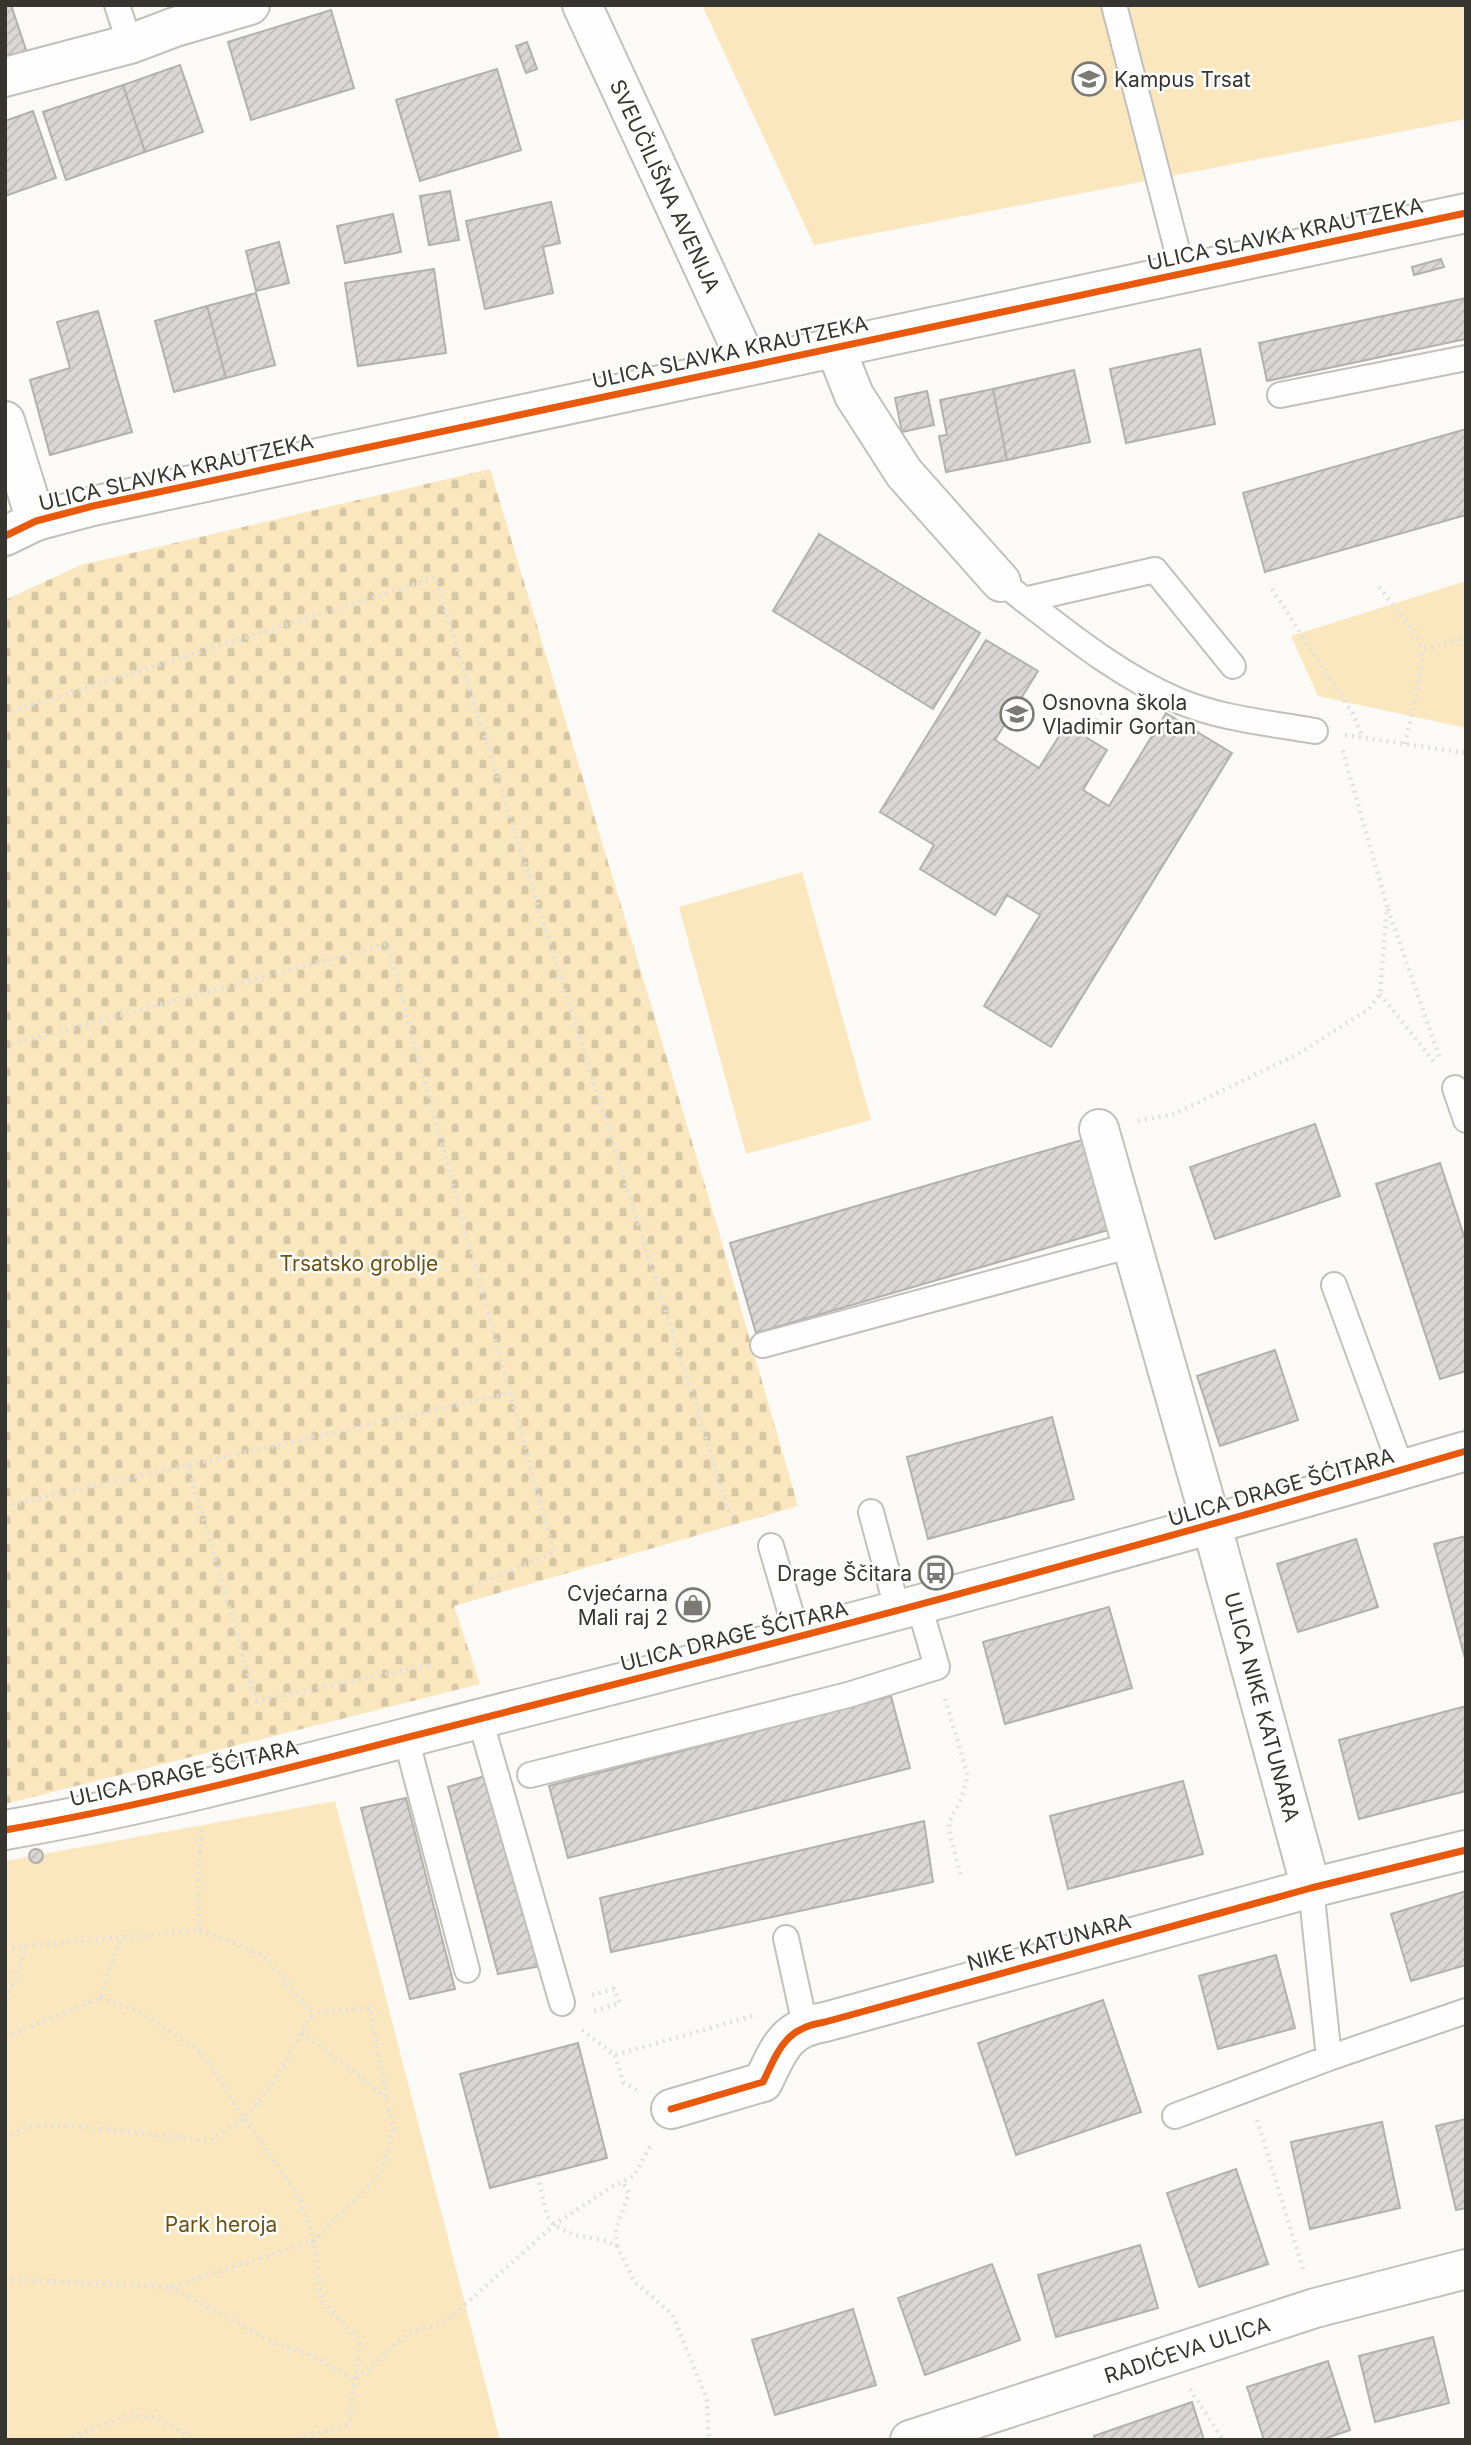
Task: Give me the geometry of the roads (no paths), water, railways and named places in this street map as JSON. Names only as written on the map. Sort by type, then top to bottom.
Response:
[{"type":"street","points":[[5,77],[130,44],[175,27],[250,5]]},
{"type":"street","name":"SVEUČILIŠNA AVENIJA","points":[[582,5],[749,366]]},
{"type":"street","name":"ULICA SLAVKA KRAUTZEKA","points":[[20,528],[120,500],[1466,214]]},
{"type":"street","points":[[835,347],[854,395],[904,473],[1013,591]]},
{"type":"street","points":[[5,421],[20,528]]},
{"type":"street","name":"ULICA NIKE KATUNARA","points":[[1099,1129],[1311,1888]]},
{"type":"street","name":"ULICA DRAGE ŠĆITARA","points":[[5,1830],[83,1816],[407,1738],[798,1638],[1212,1526],[1466,1451]]},
{"type":"street","name":"NIKE KATUNARA","points":[[803,2014],[825,2022],[1311,1888],[1466,1850]]},
{"type":"street","points":[[671,2109],[763,2082],[781,2045],[803,2014]]},
{"type":"street","name":"RADIĆEVA ULICA","points":[[910,2440],[1315,2308],[1466,2269]]},
{"type":"lane","points":[[117,5],[130,44]]},
{"type":"lane","points":[[1114,5],[1175,246],[1179,274]]},
{"type":"lane","points":[[1280,395],[1466,358]]},
{"type":"lane","points":[[1013,591],[1155,570],[1233,666]]},
{"type":"lane","points":[[1013,591],[1128,675],[1192,705],[1237,718],[1327,732]]},
{"type":"lane","points":[[1450,1081],[1466,1120]]},
{"type":"lane","points":[[763,1345],[1132,1245]]},
{"type":"lane","points":[[1334,1285],[1402,1470]]},
{"type":"lane","points":[[530,1775],[848,1695],[937,1667],[909,1609],[871,1512]]},
{"type":"lane","points":[[771,1546],[798,1638]]},
{"type":"lane","points":[[480,1719],[562,2003]]},
{"type":"lane","points":[[407,1738],[467,1970]]},
{"type":"lane","points":[[1311,1888],[1329,2057]]},
{"type":"lane","points":[[786,1938],[803,2014]]},
{"type":"lane","points":[[1175,2116],[1329,2057],[1466,2011]]},
{"type":"place","name":"Kampus Trsat","points":[[1089,79]]},
{"type":"place","name":"Osnovna škola Vladimir Gortan","points":[[1017,714]]},
{"type":"place","name":"Drage Ščitara","points":[[936,1573]]},
{"type":"place","name":"Cvjećarna Mali raj 2","points":[[693,1605]]},
{"type":"park label","name":"Trsatsko groblje","points":[[359,1263]]},
{"type":"park label","name":"Park heroja","points":[[221,2224]]}]
